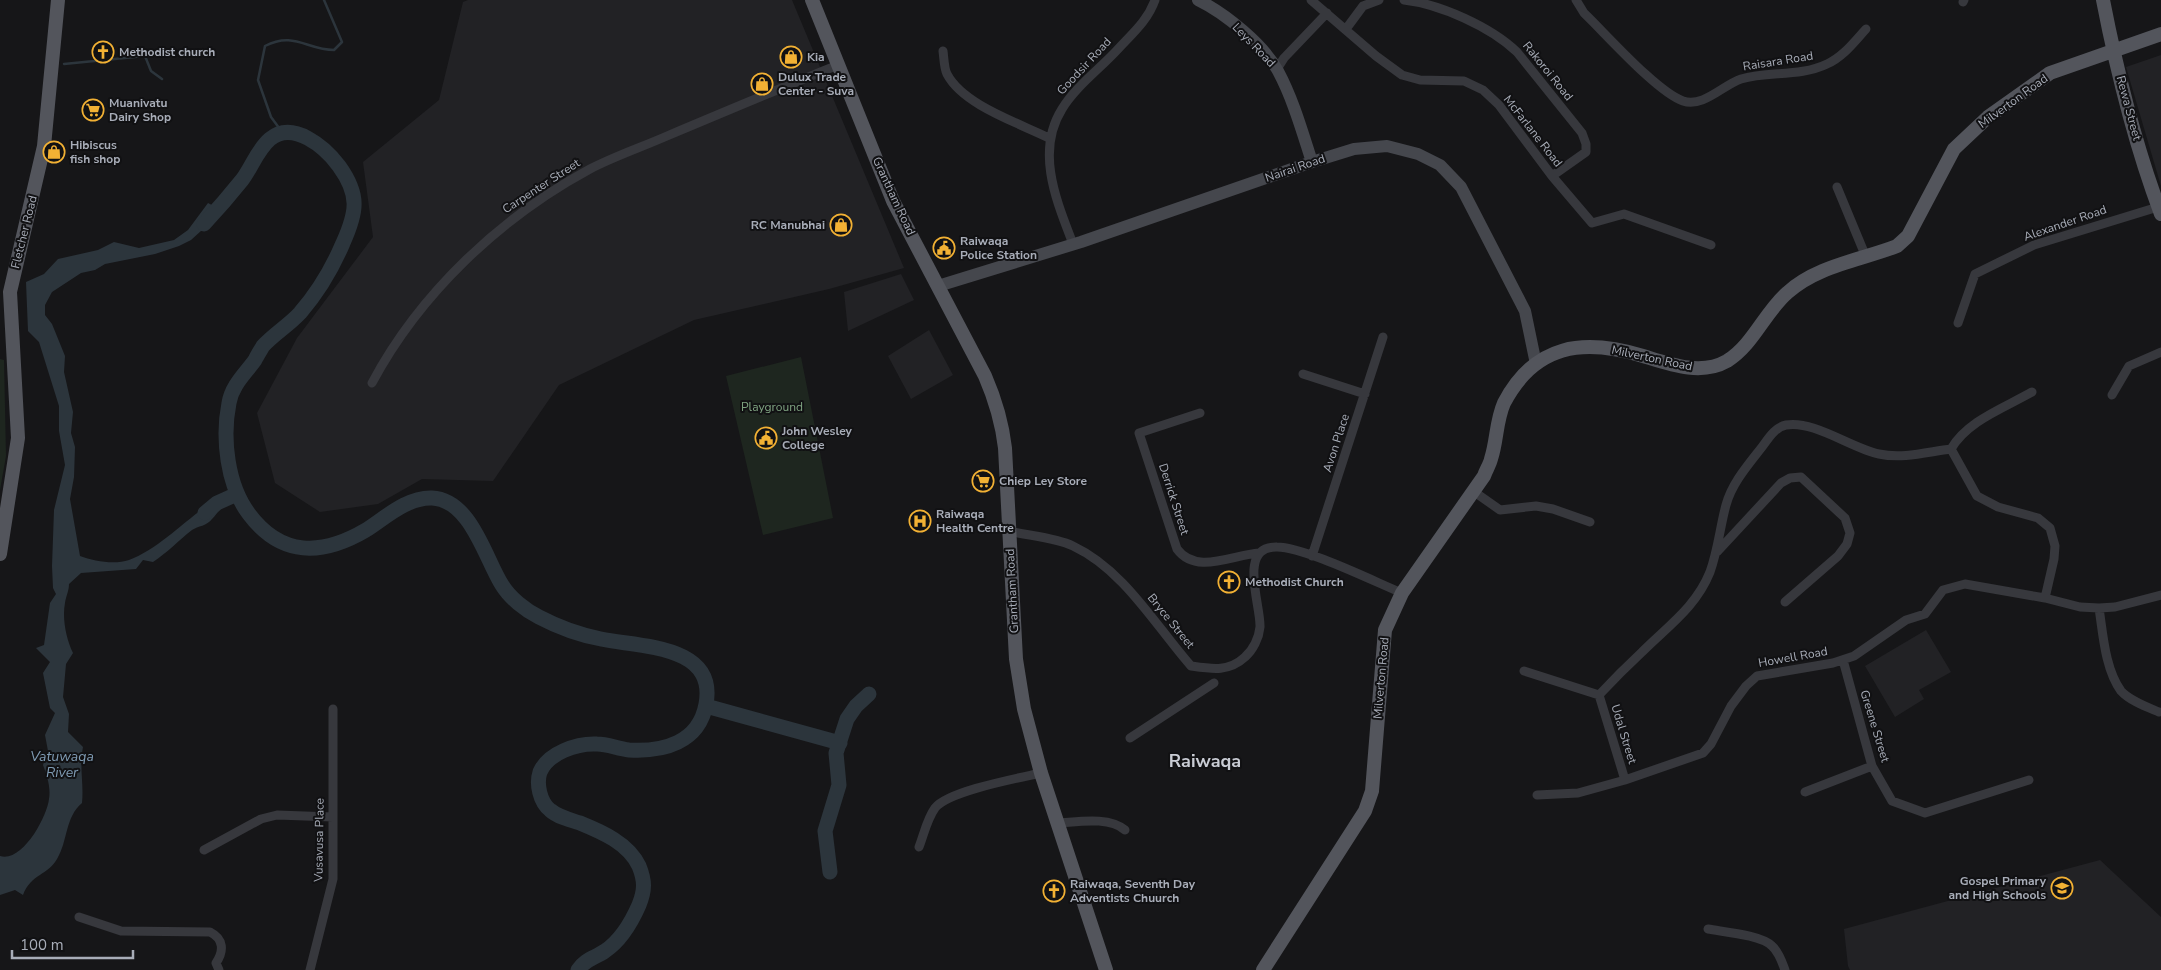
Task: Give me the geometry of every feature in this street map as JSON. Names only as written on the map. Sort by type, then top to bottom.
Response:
[{"type":"main road","name":"Fletcher Road","points":[[0,554],[18,438],[5,291],[44,146],[58,0]]},
{"type":"main road","name":"Grantham Road","points":[[812,0],[893,201],[994,396],[1005,448],[1016,659],[1024,709],[1041,773],[1106,970]]},
{"type":"main road","name":"Rewa Street","points":[[2103,0],[2113,50],[2140,149],[2160,210]]},
{"type":"main road","name":"Milverton Road","points":[[1263,970],[1365,811],[1372,791],[1385,630],[1402,593],[1484,476],[1492,458],[1495,434],[1504,404],[1518,383],[1536,364],[1555,352],[1579,347],[1614,348],[1687,368],[1704,368],[1727,361],[1742,348],[1771,308],[1801,281],[1897,246],[1908,236],[1954,149],[1988,117],[2050,73],[2161,34]]},
{"type":"street","name":"Goodsir Road","points":[[1072,244],[1054,190],[1049,163],[1049,138],[1062,108],[1143,23],[1156,0]]},
{"type":"street","name":"Leys Road","points":[[1198,0],[1219,12],[1240,29],[1277,69],[1289,95],[1312,162]]},
{"type":"street","name":"McFarlane Road","points":[[1312,0],[1376,56],[1402,75],[1420,80],[1464,81],[1483,90],[1499,105],[1552,176],[1592,223],[1624,214],[1712,245]]},
{"type":"street","points":[[1346,29],[1363,6],[1379,0]]},
{"type":"street","name":"Rakoroi Road","points":[[1404,0],[1414,1],[1462,18],[1507,42],[1517,52],[1582,133],[1586,144],[1586,152],[1552,176]]},
{"type":"street","name":"Raisara Road","points":[[1576,0],[1584,13],[1660,88],[1684,102],[1703,101],[1720,89],[1742,79],[1810,71],[1829,64],[1845,52],[1866,29]]},
{"type":"street","points":[[1277,69],[1284,58],[1327,13]]},
{"type":"street","points":[[942,51],[946,74],[973,101],[1049,138]]},
{"type":"street","name":"Carpenter Street","points":[[372,383],[397,340],[432,297],[496,232],[526,208],[592,168],[838,65]]},
{"type":"street","name":"Nairai Road","points":[[938,286],[1072,244],[1312,162],[1354,149],[1387,146],[1418,154],[1440,164],[1462,187],[1502,263],[1524,311],[1536,364]]},
{"type":"street","points":[[1837,187],[1866,257]]},
{"type":"street","name":"Alexander Road","points":[[1958,323],[1975,274],[2043,242],[2160,210]]},
{"type":"street","name":"Avon Place","points":[[1312,556],[1383,337]]},
{"type":"street","points":[[2112,395],[2129,366],[2161,352]]},
{"type":"street","points":[[1303,374],[1365,394]]},
{"type":"street","points":[[1524,671],[1599,695],[1643,650],[1685,614],[1700,591],[1717,552],[1726,505],[1732,490],[1740,476],[1774,432],[1783,425],[1795,424],[1834,436],[1857,448],[1881,454],[1908,456],[1951,448],[1959,435],[1973,425],[2032,392]]},
{"type":"street","name":"Derrick Street","points":[[1200,413],[1139,433],[1177,550],[1183,558],[1202,563],[1240,554],[1259,553]]},
{"type":"street","points":[[1951,448],[1977,496],[1998,507],[2038,518],[2050,528],[2055,546],[2045,598]]},
{"type":"street","points":[[1717,552],[1781,483],[1790,478],[1801,477],[1845,518],[1850,533],[1838,556],[1785,602]]},
{"type":"street","points":[[1473,491],[1500,510],[1536,506],[1590,522]]},
{"type":"street","name":"Bryce Street","points":[[1009,531],[1071,545],[1093,557],[1132,594],[1191,666],[1207,668],[1222,669],[1236,666],[1248,654],[1257,640],[1259,615],[1254,567],[1259,553]]},
{"type":"street","points":[[1259,553],[1266,548],[1278,546],[1312,556],[1402,593]]},
{"type":"street","name":"Howell Road","points":[[1537,795],[1578,793],[1625,780],[1703,753],[1711,744],[1731,706],[1746,686],[1757,676],[1833,664],[1854,656],[1906,620],[1925,614],[1943,590],[1965,584],[2045,598],[2080,607],[2099,608],[2115,607],[2161,595]]},
{"type":"street","points":[[2099,608],[2111,669],[2122,692],[2141,705],[2159,712]]},
{"type":"street","name":"Greene Street","points":[[1842,660],[1872,766],[1892,801],[1925,813],[2029,780]]},
{"type":"street","points":[[1130,738],[1214,683]]},
{"type":"street","name":"Udal Street","points":[[1599,695],[1625,780]]},
{"type":"street","name":"Vusavusa Place","points":[[310,970],[333,879],[333,709]]},
{"type":"street","points":[[1805,792],[1872,766]]},
{"type":"street","points":[[919,847],[934,809],[942,802],[997,784],[1041,773]]},
{"type":"street","points":[[204,850],[261,819],[277,814],[333,817]]},
{"type":"street","points":[[1058,823],[1105,823],[1115,825],[1124,830]]},
{"type":"street","points":[[79,917],[122,931],[210,932],[217,935],[221,943],[222,950],[216,963],[219,970]]},
{"type":"street","points":[[1708,929],[1757,938],[1772,945],[1781,958],[1785,970]]},
{"type":"shaded area","points":[[468,0],[792,0],[904,268],[829,289],[694,320],[559,385],[493,481],[422,479],[378,504],[320,512],[275,483],[257,413],[297,338],[373,237],[363,162],[439,100],[463,2]]},
{"type":"shaded area","points":[[2161,55],[2161,186],[2126,67]]},
{"type":"shaded area","points":[[901,274],[914,300],[848,331],[844,292]]},
{"type":"shaded area","points":[[929,330],[953,375],[911,399],[888,356]]},
{"type":"shaded area","points":[[1926,630],[1951,672],[1919,690],[1924,699],[1895,717],[1865,666]]},
{"type":"shaded area","name":"Gospel Primary and High Schools","points":[[2100,860],[2161,917],[2161,970],[1850,970],[1848,966],[1844,929]]},
{"type":"green space","name":"Playground","points":[[801,357],[833,518],[763,535],[726,376]]},
{"type":"green space","points":[[0,359],[4,360],[6,456],[0,490]]},
{"type":"water","name":"Vatuwaqa River","points":[[208,203],[223,211],[191,240],[155,254],[105,264],[95,270],[81,273],[52,292],[45,305],[45,315],[52,324],[65,356],[64,372],[73,412],[71,433],[75,447],[74,477],[70,499],[80,556],[104,562],[129,560],[141,555],[164,540],[218,498],[225,505],[205,525],[192,530],[153,562],[143,560],[136,569],[81,573],[69,584],[65,600],[64,622],[73,653],[66,664],[63,697],[69,714],[68,732],[83,747],[81,761],[82,803],[72,815],[61,852],[53,864],[30,883],[23,895],[15,890],[0,895],[0,856],[17,853],[25,846],[38,827],[47,807],[49,786],[43,765],[48,751],[45,735],[55,713],[50,708],[43,673],[50,662],[36,648],[44,645],[50,603],[56,594],[53,588],[52,566],[54,510],[65,465],[59,431],[59,406],[39,342],[28,331],[26,282],[44,274],[58,259],[98,250],[114,242],[139,248],[174,240],[188,230]]},
{"type":"waterway","points":[[282,132],[271,117],[258,80],[265,46],[284,40],[334,50],[342,42],[324,0]]},
{"type":"waterway","points":[[64,64],[145,56],[151,71],[162,79]]},
{"type":"waterway","points":[[204,224],[242,180],[265,143],[279,134],[298,134],[308,138],[326,151],[346,176],[353,195],[353,213],[348,232],[330,271],[300,313],[263,346],[236,385],[229,403],[226,446],[231,475],[242,502],[261,528],[288,545],[318,548],[350,539],[397,509],[414,501],[432,498],[446,501],[467,519],[505,590],[528,611],[554,624],[585,635],[672,652],[687,659],[699,670],[706,684],[706,704],[696,728],[688,736],[666,747],[654,749],[629,750],[601,744],[572,747],[549,759],[540,772],[538,782],[540,792],[547,807],[557,815],[597,830],[614,839],[634,858],[639,866],[644,886],[641,900],[633,918],[616,942],[587,961],[578,970]]},
{"type":"waterway","points":[[205,513],[217,503],[237,494]]},
{"type":"waterway","points":[[830,872],[825,831],[839,785],[836,753],[847,719],[856,706],[869,694]]},
{"type":"waterway","points":[[706,706],[840,743]]},
{"type":"place","name":"Methodist church","points":[[103,52]]},
{"type":"place","name":"Kia","points":[[791,57]]},
{"type":"place","name":"Dulux Trade Center - Suva","points":[[762,84]]},
{"type":"place","name":"Muanivatu Dairy Shop","points":[[93,110]]},
{"type":"place","name":"Hibiscus fish shop","points":[[54,152]]},
{"type":"place","name":"RC Manubhai","points":[[841,225]]},
{"type":"place","name":"Raiwaqa Police Station","points":[[944,248]]},
{"type":"place","name":"John Wesley College","points":[[766,438]]},
{"type":"place","name":"Chiep Ley Store","points":[[983,481]]},
{"type":"place","name":"Raiwaqa Health Centre","points":[[920,521]]},
{"type":"place","name":"Methodist Church","points":[[1229,582]]},
{"type":"place","name":"Gospel Primary and High Schools","points":[[2062,888]]},
{"type":"place","name":"Raiwaqa, Seventh Day Adventists Chuurch","points":[[1054,891]]},
{"type":"district","name":"Raiwaqa","points":[[1205,761]]}]
